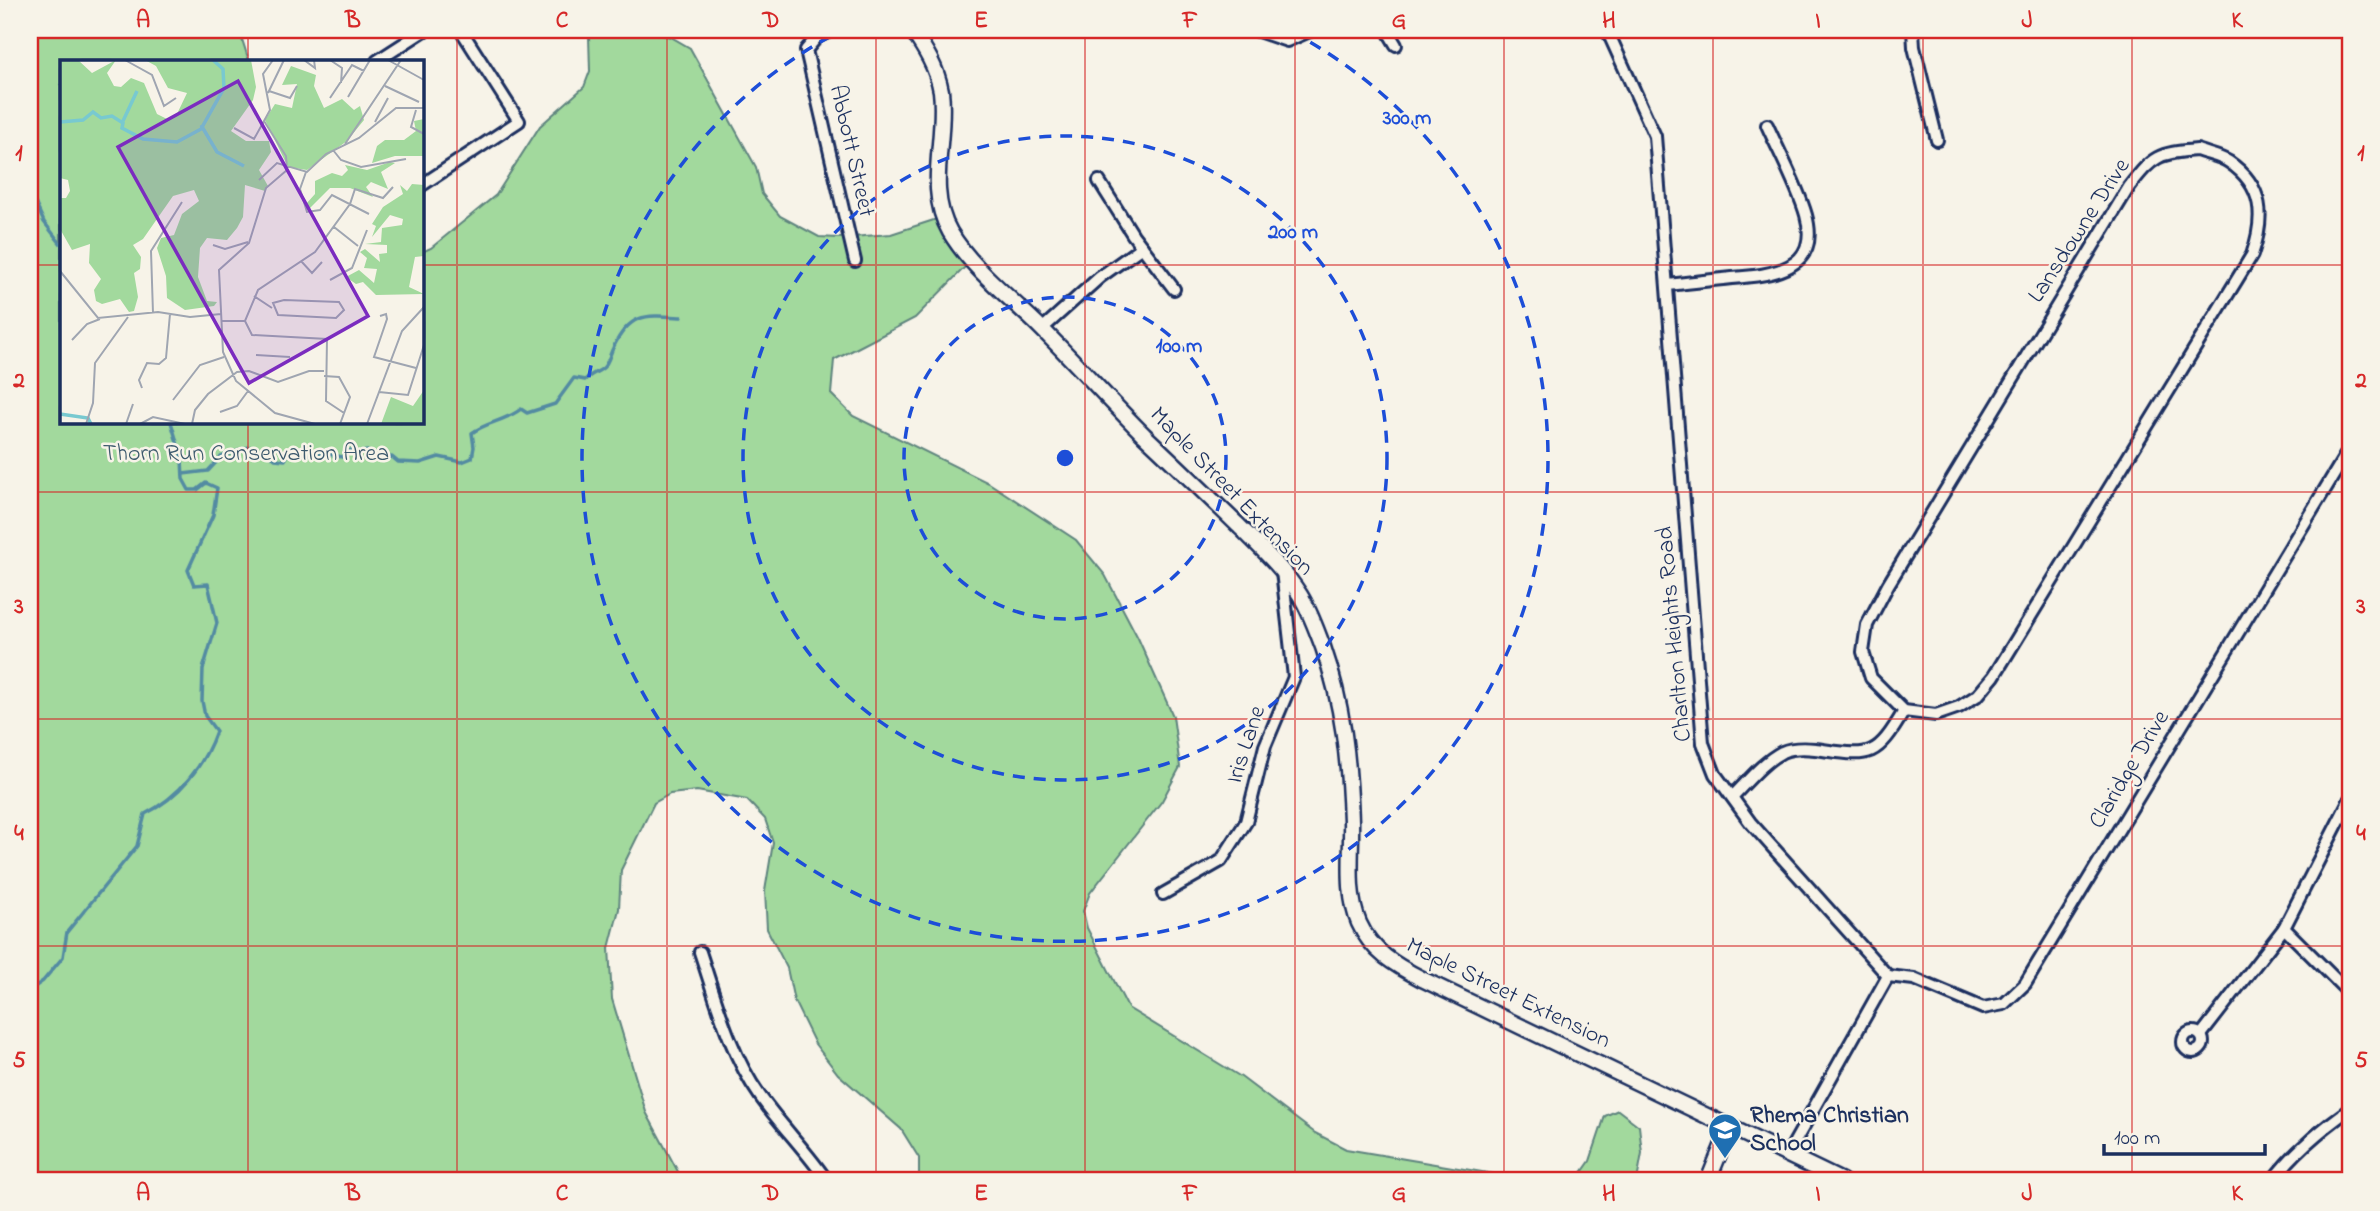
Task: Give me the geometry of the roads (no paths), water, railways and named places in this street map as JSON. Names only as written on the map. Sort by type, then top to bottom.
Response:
[{"type":"street","points":[[379,60],[425,30]]},
{"type":"street","points":[[424,185],[519,121],[461,30]]},
{"type":"street","name":"Abbott Street","points":[[832,30],[817,37],[806,50],[855,261]]},
{"type":"street","name":"Maple Street Extension","points":[[912,30],[931,61],[939,82],[942,107],[938,189],[948,230],[982,271],[1282,571],[1307,607],[1339,697],[1349,773],[1352,892],[1358,922],[1367,938],[1380,953],[1405,970],[1842,1181]]},
{"type":"street","points":[[1255,30],[1287,41],[1312,30]]},
{"type":"street","points":[[1387,30],[1396,45]]},
{"type":"street","name":"Charlton Heights Road","points":[[1607,30],[1655,136],[1703,743],[1715,774],[1750,822],[1888,976]]},
{"type":"street","points":[[1913,30],[1914,47],[1937,140]]},
{"type":"street","points":[[1667,285],[1773,274],[1794,264],[1806,251],[1809,233],[1805,213],[1767,125]]},
{"type":"street","name":"Lansdowne Drive","points":[[2197,150],[2227,160],[2251,181],[2259,204],[2260,230],[2252,254],[1994,676],[1978,695],[1959,707],[1936,715],[1904,711],[1871,678],[1863,652],[1867,625],[1888,585],[2129,187],[2147,164],[2170,152],[2197,150]]},
{"type":"street","points":[[1099,181],[1142,247],[1174,289]]},
{"type":"street","points":[[1042,329],[1106,272],[1142,247]]},
{"type":"street","name":"Claridge Drive","points":[[1888,976],[1914,979],[1983,1008],[2004,1004],[2025,984],[2350,448]]},
{"type":"street","name":"Iris Lane","points":[[1163,894],[1221,861],[1246,822],[1265,746],[1294,677],[1282,571]]},
{"type":"street","points":[[1733,796],[1766,763],[1784,751],[1807,748],[1853,754],[1871,752],[1888,739],[1904,711]]},
{"type":"street","points":[[2201,1035],[2284,928],[2350,799]]},
{"type":"street","points":[[2284,928],[2350,994]]},
{"type":"street","points":[[700,952],[727,1034],[759,1094],[811,1157],[827,1181]]},
{"type":"street","points":[[1788,1154],[1888,976]]},
{"type":"street","points":[[2272,1181],[2289,1159],[2318,1131],[2350,1109]]},
{"type":"street","points":[[1707,1181],[1730,1127]]},
{"type":"waterway","points":[[30,192],[44,222],[60,243]]},
{"type":"waterway","points":[[183,474],[208,471],[221,457],[249,447],[268,453],[275,459],[285,460],[290,451],[299,455],[325,453],[342,457],[351,450],[359,453],[367,451],[377,458],[392,457],[398,462],[420,463],[439,457],[462,462],[472,458],[472,433],[521,409],[527,413],[555,404],[574,378],[585,380],[603,368],[619,336],[633,322],[649,316],[682,317]]},
{"type":"waterway","points":[[30,990],[43,981],[63,957],[67,932],[137,846],[145,814],[169,799],[189,779],[205,756],[216,731],[205,716],[202,701],[203,669],[217,623],[208,584],[194,585],[188,570],[213,515],[217,488],[206,483],[197,490],[189,490],[183,479],[182,459],[172,424]]},
{"type":"place","name":"Rhema Christian School","points":[[1725,1160]]},
{"type":"park label","name":"Thorn Run Conservation Area","points":[[246,454]]}]
